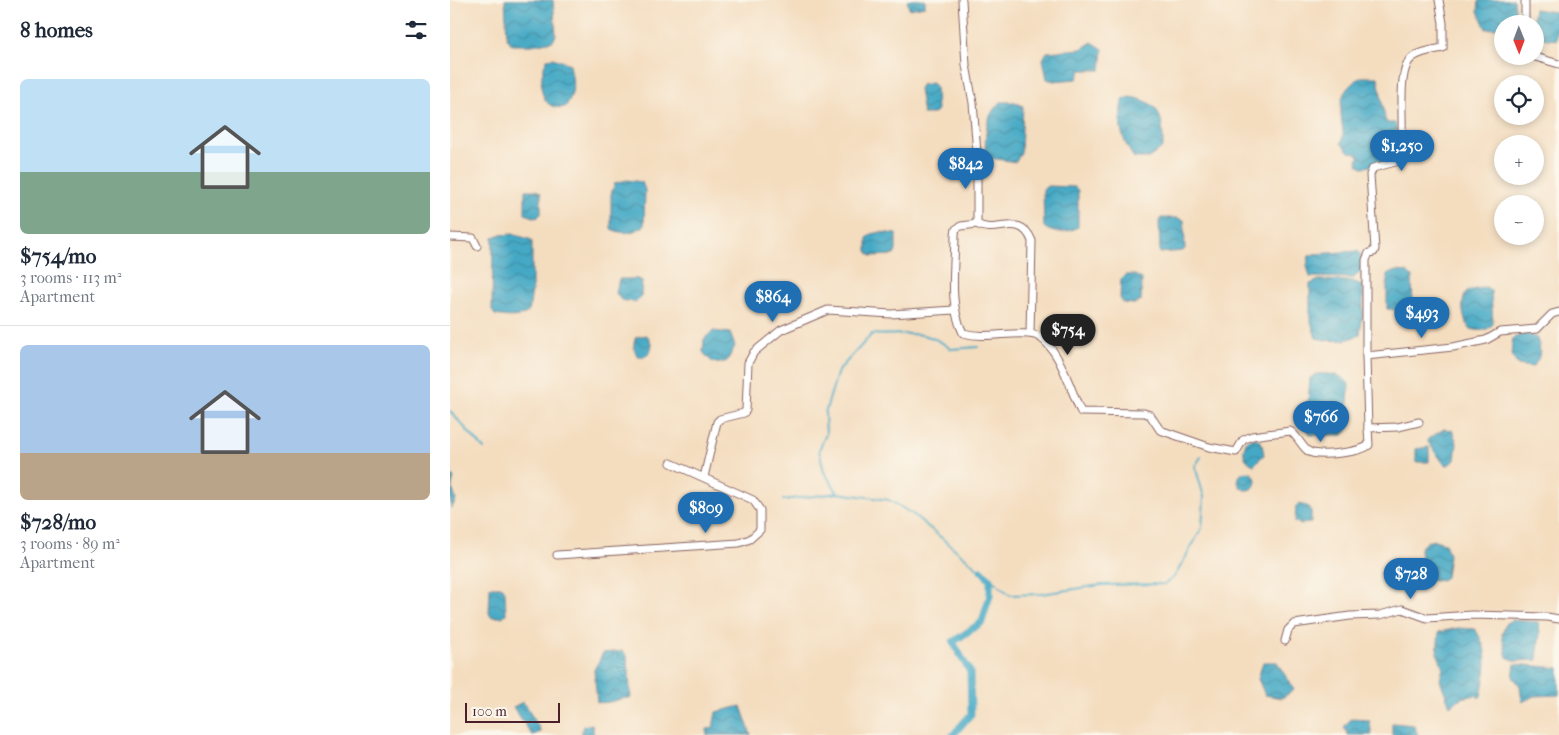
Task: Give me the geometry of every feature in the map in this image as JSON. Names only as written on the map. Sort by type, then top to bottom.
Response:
[{"type":"street","points":[[962,0],[966,65],[973,103],[977,153],[977,224]]},
{"type":"street","points":[[1030,334],[1032,241],[1029,233],[1018,226],[984,227],[977,224],[961,226],[956,230],[954,310],[963,333],[980,337],[1030,334],[1041,338],[1065,369],[1081,412],[1087,414],[1144,413],[1150,415],[1160,430],[1209,447],[1236,452],[1242,440],[1252,436],[1290,431],[1298,436],[1306,450],[1312,454],[1356,452],[1369,445],[1366,356],[1366,260],[1369,253],[1374,252],[1375,249],[1370,174],[1373,168],[1395,164],[1399,161],[1404,118],[1402,83],[1405,66],[1413,57],[1443,48],[1443,23],[1439,0]]},
{"type":"street","points":[[1525,15],[1526,0]]},
{"type":"street","points":[[1544,60],[1559,64]]},
{"type":"street","points":[[450,237],[473,238],[477,246]]},
{"type":"street","points":[[704,477],[717,422],[720,419],[744,413],[746,410],[748,363],[754,352],[781,330],[828,310],[891,314],[954,310]]},
{"type":"street","points":[[1366,356],[1452,346],[1486,340],[1500,332],[1537,329],[1552,314],[1559,312]]},
{"type":"street","points":[[1368,428],[1398,427],[1419,422]]},
{"type":"street","points":[[557,555],[739,543],[750,539],[760,530],[760,510],[758,504],[704,477],[671,464]]},
{"type":"street","points":[[1285,641],[1288,630],[1294,624],[1350,616],[1380,615],[1402,609],[1427,618],[1472,615],[1559,619]]},
{"type":"water","points":[[505,0],[553,0],[556,35],[553,41],[532,45],[512,45],[507,38]]},
{"type":"water","points":[[907,0],[925,0],[925,6],[909,9]]},
{"type":"water","points":[[1479,0],[1514,0],[1516,15],[1494,15],[1494,28],[1486,29],[1478,11]]},
{"type":"water","points":[[1534,9],[1556,12],[1558,22],[1556,40],[1544,38],[1544,15],[1533,15]]},
{"type":"water","points":[[1092,42],[1103,49],[1101,70],[1081,70],[1077,79],[1053,81],[1047,79],[1043,59],[1047,52],[1081,49]]},
{"type":"water","points":[[553,58],[570,64],[573,82],[572,92],[565,107],[556,107],[549,104],[542,92],[541,84],[544,67],[547,59]]},
{"type":"water","points":[[1361,77],[1378,77],[1385,119],[1387,123],[1395,123],[1397,133],[1395,149],[1387,160],[1380,164],[1362,167],[1358,164],[1357,159],[1360,158],[1357,153],[1349,152],[1341,143],[1343,134],[1341,102],[1349,86]]},
{"type":"water","points":[[932,83],[936,87],[937,111],[934,114],[923,114],[919,89],[921,85]]},
{"type":"water","points":[[1129,97],[1140,99],[1154,107],[1161,120],[1163,147],[1149,158],[1134,158],[1123,138],[1120,117],[1122,101]]},
{"type":"water","points":[[1001,102],[1015,102],[1023,106],[1021,152],[1016,162],[990,158],[985,152],[987,124],[992,112]]},
{"type":"water","points":[[627,180],[642,182],[645,190],[644,226],[632,232],[624,233],[611,229],[611,194],[615,183]]},
{"type":"water","points":[[1048,186],[1075,187],[1078,190],[1078,227],[1070,231],[1061,232],[1048,230],[1044,227],[1043,189]]},
{"type":"water","points":[[525,190],[537,190],[541,193],[541,214],[537,218],[525,214]]},
{"type":"water","points":[[1161,218],[1184,220],[1185,249],[1183,251],[1160,253],[1159,221]]},
{"type":"water","points":[[880,232],[896,234],[896,251],[894,255],[871,256],[867,251],[867,238],[872,234]]},
{"type":"water","points":[[513,234],[532,240],[532,290],[529,311],[525,314],[508,317],[495,315],[492,310],[493,238],[499,235]]},
{"type":"water","points":[[1358,251],[1362,257],[1361,271],[1354,278],[1310,277],[1307,266],[1309,256]]},
{"type":"water","points":[[1396,271],[1407,272],[1412,277],[1413,306],[1406,311],[1387,309],[1387,274]]},
{"type":"water","points":[[1125,275],[1135,275],[1142,279],[1141,301],[1134,304],[1123,303],[1120,298],[1121,279]]},
{"type":"water","points":[[619,279],[638,279],[642,281],[641,298],[635,302],[621,300],[616,293]]},
{"type":"water","points":[[1319,280],[1353,281],[1363,286],[1363,312],[1360,334],[1350,339],[1339,341],[1316,338],[1310,318],[1310,284]]},
{"type":"water","points":[[1486,287],[1491,291],[1493,324],[1483,330],[1470,329],[1465,320],[1463,300],[1467,291]]},
{"type":"water","points":[[713,331],[730,333],[735,346],[727,361],[716,363],[703,352],[704,339]]},
{"type":"water","points":[[1525,334],[1536,337],[1539,345],[1539,356],[1533,367],[1518,365],[1512,355],[1513,338]]},
{"type":"water","points":[[647,335],[652,345],[650,353],[644,357],[638,357],[634,348],[636,337]]},
{"type":"water","points":[[1317,374],[1339,376],[1349,384],[1347,430],[1343,435],[1310,435],[1306,425],[1310,378]]},
{"type":"water","points":[[1444,429],[1452,430],[1457,443],[1455,460],[1448,465],[1444,464],[1428,442],[1428,439]]},
{"type":"water","points":[[1257,438],[1262,444],[1264,455],[1254,465],[1245,458],[1244,447],[1247,440]]},
{"type":"water","points":[[1429,447],[1429,462],[1416,462],[1416,449]]},
{"type":"water","points":[[1243,472],[1251,472],[1256,477],[1254,488],[1243,490],[1238,485],[1238,477]]},
{"type":"water","points":[[450,473],[454,477],[452,487],[456,500],[451,509]]},
{"type":"water","points":[[1299,504],[1307,506],[1311,511],[1311,523],[1301,524],[1295,522],[1296,506]]},
{"type":"water","points":[[1434,540],[1445,543],[1449,555],[1446,577],[1434,581],[1422,578],[1420,548],[1426,542]]},
{"type":"water","points":[[490,587],[503,587],[505,592],[506,614],[502,617],[491,617],[489,613]]},
{"type":"water","points":[[1512,620],[1538,622],[1540,632],[1537,660],[1516,661],[1507,657],[1502,635],[1506,623]]},
{"type":"water","points":[[1458,628],[1475,629],[1483,646],[1486,669],[1481,696],[1479,698],[1476,695],[1461,698],[1450,706],[1440,680],[1443,667],[1437,653],[1439,632]]},
{"type":"water","points":[[623,651],[627,657],[631,698],[597,702],[594,670],[603,653]]},
{"type":"water","points":[[1263,662],[1277,662],[1294,690],[1282,698],[1265,695],[1258,679]]},
{"type":"water","points":[[1515,664],[1559,668],[1559,695],[1534,696],[1522,702],[1520,686],[1513,677]]},
{"type":"water","points":[[523,702],[541,732],[532,735],[513,707]]},
{"type":"water","points":[[741,706],[751,735],[707,735],[707,729],[713,728],[716,712]]},
{"type":"water","points":[[1351,719],[1369,720],[1372,735],[1348,735],[1344,727]]},
{"type":"water","points":[[1392,723],[1414,725],[1418,735],[1392,735]]},
{"type":"water","points":[[592,724],[594,735],[581,735],[583,726]]},
{"type":"waterway","points":[[838,493],[824,472],[819,450],[826,434],[825,413],[838,371],[872,334],[922,335],[931,337],[951,349],[978,347]]},
{"type":"waterway","points":[[450,411],[484,449]]},
{"type":"waterway","points":[[783,500],[838,493],[889,500],[914,515],[1010,595],[1041,594],[1101,585],[1165,584],[1175,576],[1202,528],[1204,497],[1195,466],[1201,457]]},
{"type":"waterway","points":[[953,735],[971,714],[970,672],[953,642],[982,622],[990,595],[990,579],[981,570]]}]
